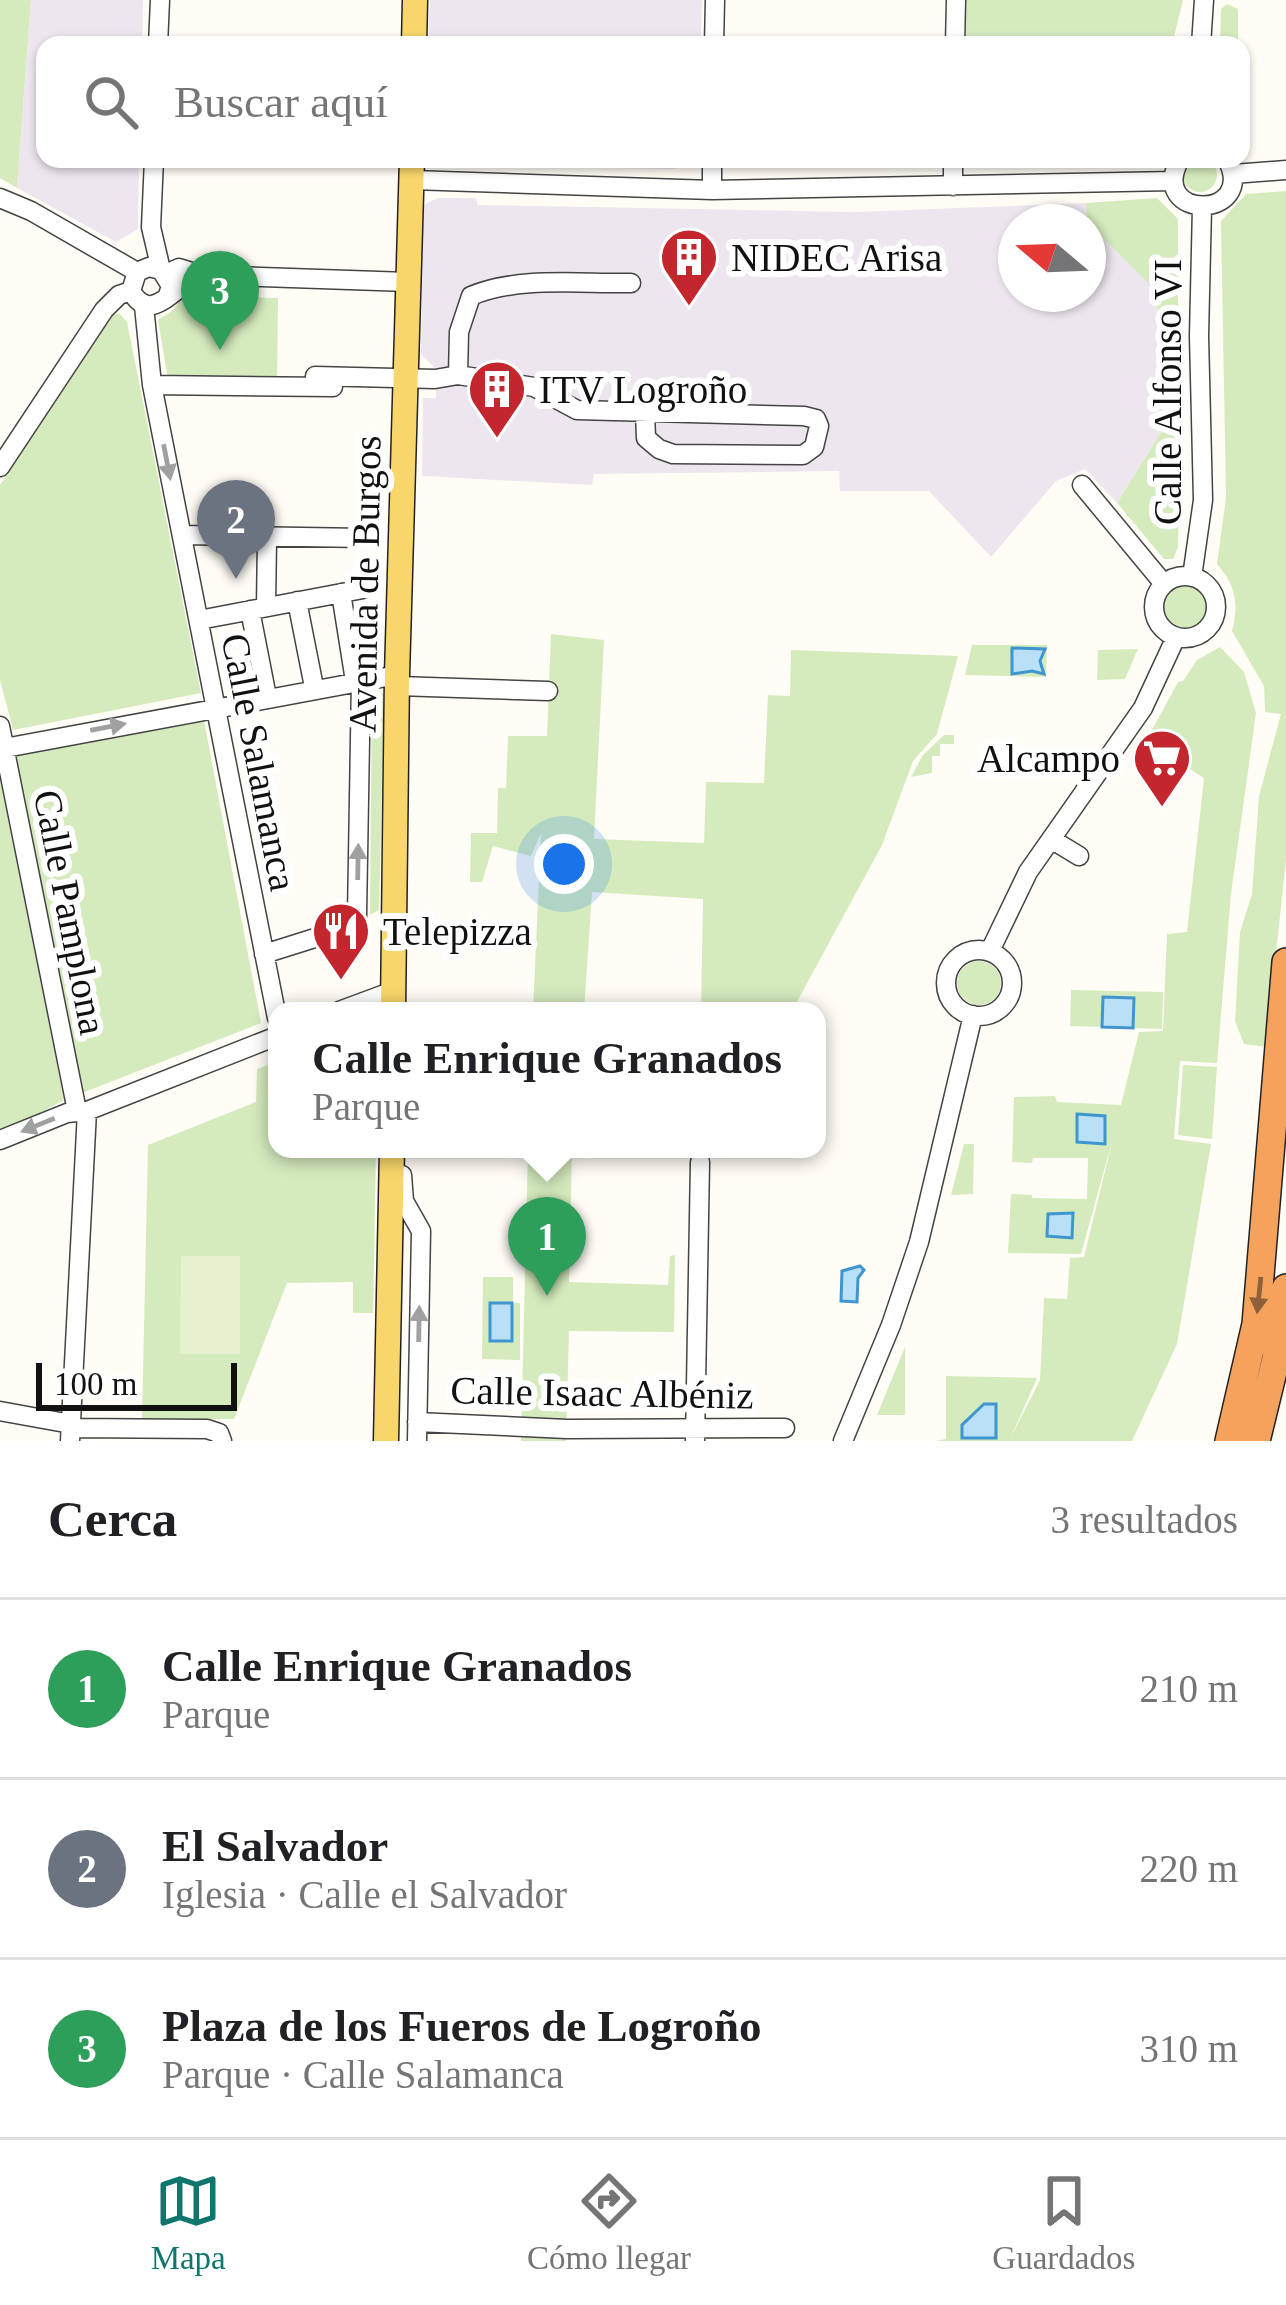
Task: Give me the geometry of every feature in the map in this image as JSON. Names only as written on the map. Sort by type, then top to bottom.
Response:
[{"type":"highway","points":[[1229,1441],[1256,1324],[1286,962]]},
{"type":"highway","points":[[1256,1441],[1276,1359],[1286,1288]]},
{"type":"main road","points":[[414,36],[415,0]]},
{"type":"main road","name":"Avenida de Burgos","points":[[393,1002],[398,680],[394,382],[408,282],[412,170]]},
{"type":"main road","points":[[386,1441],[393,1158]]},
{"type":"street","points":[[158,36],[160,0]]},
{"type":"street","points":[[714,36],[715,0]]},
{"type":"street","points":[[956,0],[956,36]]},
{"type":"street","points":[[1202,36],[1204,0]]},
{"type":"street","points":[[1250,167],[1286,170]]},
{"type":"street","name":"Calle Salamanca","points":[[154,168],[144,284],[152,385],[274,1002]]},
{"type":"street","points":[[712,168],[712,190]]},
{"type":"street","points":[[952,186],[953,168]]},
{"type":"street","points":[[1177,168],[1173,181],[1180,196],[1202,207],[1228,194],[1230,168]]},
{"type":"street","points":[[412,170],[712,190],[1173,181]]},
{"type":"street","points":[[0,188],[105,254],[144,284],[157,306],[184,282],[202,275]]},
{"type":"street","points":[[0,198],[31,211]]},
{"type":"street","name":"Calle Alfonso VI","points":[[1192,577],[1203,500],[1198,336],[1202,207]]},
{"type":"street","points":[[0,467],[104,310],[179,268],[202,275],[408,282]]},
{"type":"street","points":[[458,375],[460,332],[471,296],[536,284],[631,283]]},
{"type":"street","points":[[152,385],[394,382],[458,375],[534,387],[577,410],[804,416],[816,419],[819,426],[814,447],[803,455],[673,454],[646,438],[645,412]]},
{"type":"street","points":[[315,376],[394,382]]},
{"type":"street","points":[[1082,485],[1164,584]]},
{"type":"street","points":[[182,536],[365,538]]},
{"type":"street","points":[[267,697],[258,609],[271,538]]},
{"type":"street","points":[[1192,577],[1209,587],[1215,616],[1195,637],[1176,637],[1156,619],[1155,600],[1164,584],[1192,577]]},
{"type":"street","points":[[199,620],[364,589]]},
{"type":"street","points":[[264,954],[353,926],[358,680],[341,593]]},
{"type":"street","points":[[297,601],[314,687]]},
{"type":"street","points":[[990,951],[1028,872],[1143,708],[1176,637]]},
{"type":"street","points":[[2,748],[358,680],[548,691]]},
{"type":"street","name":"Calle Pamplona","points":[[0,726],[82,1111],[71,1431]]},
{"type":"street","points":[[1051,839],[1079,856]]},
{"type":"street","points":[[990,951],[1010,971],[1011,991],[992,1013],[973,1015],[955,1005],[947,974],[968,952],[990,951]]},
{"type":"street","points":[[843,1441],[919,1242],[973,1015]]},
{"type":"street","points":[[0,1140],[268,1039]]},
{"type":"street","points":[[398,1158],[404,1201],[421,1231],[417,1431]]},
{"type":"street","points":[[695,1434],[700,1162]]},
{"type":"street","points":[[0,1411],[71,1431],[207,1429],[219,1433],[223,1441]]},
{"type":"street","name":"Calle Isaac Albéniz","points":[[417,1431],[567,1429],[695,1434],[785,1428]]},
{"type":"shaded area","points":[[31,0],[143,0],[142,36],[36,36],[36,168],[139,168],[138,229],[116,242],[17,188]]},
{"type":"shaded area","points":[[430,0],[702,0],[701,36],[428,36]]},
{"type":"shaded area","points":[[438,198],[476,198],[478,205],[854,212],[998,206],[998,312],[1106,312],[1106,238],[1152,286],[1180,402],[1117,503],[1085,469],[1056,481],[991,557],[929,491],[840,491],[839,471],[594,474],[592,485],[422,476],[423,398],[436,398],[436,369],[421,354],[423,205]]},
{"type":"green space","points":[[0,0],[31,0],[17,188],[0,178]]},
{"type":"green space","points":[[966,0],[1183,0],[1174,36],[965,36]]},
{"type":"green space","points":[[1227,4],[1238,9],[1238,36],[1220,36],[1221,9]]},
{"type":"green space","points":[[1184,168],[1216,168],[1216,182],[1207,191],[1193,191],[1184,182]]},
{"type":"green space","points":[[1286,191],[1286,860],[1266,1047],[1244,1044],[1235,1021],[1240,932],[1252,894],[1259,796],[1281,714],[1265,712],[1264,686],[1232,631],[1234,596],[1217,564],[1226,498],[1221,221],[1246,194]]},
{"type":"green space","points":[[1157,198],[1178,219],[1178,393],[1152,287],[1106,241],[1106,204],[1086,203]]},
{"type":"green space","points":[[183,296],[278,298],[277,381],[168,379],[158,320]]},
{"type":"green space","points":[[119,313],[127,322],[201,693],[13,730],[0,680],[0,485],[112,316]]},
{"type":"green space","points":[[1180,402],[1178,547],[1173,559],[1164,559],[1117,503]]},
{"type":"green space","points":[[1184,585],[1200,591],[1206,607],[1200,623],[1184,629],[1168,623],[1162,607],[1168,591]]},
{"type":"green space","points":[[551,634],[604,640],[594,839],[704,843],[706,782],[764,783],[768,695],[790,696],[791,650],[958,656],[937,734],[913,761],[882,845],[797,1002],[701,1002],[703,899],[592,892],[585,1002],[533,1002],[541,833],[531,856],[493,846],[482,882],[470,882],[471,833],[497,833],[498,788],[506,788],[508,736],[547,736]]},
{"type":"green space","points":[[972,645],[1047,645],[1046,677],[965,675]]},
{"type":"green space","points":[[1220,647],[1244,672],[1256,713],[1231,894],[1217,1063],[1180,1061],[1174,1139],[1211,1144],[1177,1344],[1132,1441],[936,1441],[946,1439],[946,1376],[1037,1378],[1011,1437],[1040,1380],[1044,1298],[1067,1299],[1070,1258],[1084,1257],[1113,1138],[1081,1254],[1008,1253],[1011,1194],[1087,1199],[1088,1158],[1012,1162],[1014,1097],[1055,1096],[1057,1102],[1121,1105],[1139,1032],[1163,1031],[1167,934],[1187,932],[1204,778],[1146,741],[1178,682],[1197,660]]},
{"type":"green space","points":[[1138,649],[1125,679],[1097,680],[1098,650]]},
{"type":"green space","points":[[372,688],[384,694],[379,910],[370,915]]},
{"type":"green space","points":[[203,715],[261,1023],[82,1093],[15,754]]},
{"type":"green space","points":[[944,735],[954,735],[954,744],[940,744],[940,756],[932,756],[932,773],[911,777],[923,755]]},
{"type":"green space","points":[[0,769],[64,1100],[0,1134]]},
{"type":"green space","points":[[979,961],[994,968],[1001,983],[994,998],[979,1005],[964,998],[957,983],[964,968]]},
{"type":"green space","points":[[1071,990],[1163,992],[1162,1029],[1070,1026]]},
{"type":"green space","points":[[268,1065],[268,1158],[376,1158],[373,1313],[353,1313],[353,1282],[287,1283],[234,1419],[142,1419],[148,1145],[256,1102],[257,1069]]},
{"type":"green space","points":[[1183,1065],[1217,1067],[1212,1139],[1178,1135]]},
{"type":"green space","points":[[964,1144],[974,1144],[973,1194],[951,1195]]},
{"type":"green space","points":[[528,1158],[572,1158],[569,1282],[668,1285],[670,1256],[675,1255],[674,1332],[569,1331],[566,1441],[521,1441]]},
{"type":"green space","points":[[181,1256],[240,1256],[240,1354],[180,1354]]},
{"type":"green space","points":[[483,1277],[513,1277],[513,1303],[520,1303],[520,1360],[482,1359]]},
{"type":"green space","points":[[905,1347],[905,1415],[877,1415]]},
{"type":"water","points":[[1012,648],[1045,649],[1040,661],[1044,674],[1012,674]]},
{"type":"water","points":[[1103,997],[1134,998],[1133,1028],[1102,1027]]},
{"type":"water","points":[[1077,1114],[1105,1116],[1105,1144],[1077,1142]]},
{"type":"water","points":[[1073,1213],[1072,1238],[1047,1236],[1048,1214]]},
{"type":"water","points":[[860,1266],[864,1270],[858,1278],[857,1302],[841,1301],[842,1271]]},
{"type":"water","points":[[490,1303],[512,1303],[512,1341],[490,1341]]},
{"type":"water","points":[[984,1404],[996,1404],[996,1438],[962,1438],[962,1425]]},
{"type":"place","name":"NIDEC Arisa","points":[[689,308]]},
{"type":"place","name":"Plaza de los Fueros de Logroño","points":[[220,350]]},
{"type":"place","name":"ITV Logroño","points":[[497,440]]},
{"type":"place","name":"El Salvador","points":[[236,579]]},
{"type":"place","name":"Alcampo","points":[[1162,809]]},
{"type":"place","name":"Telepizza","points":[[341,982]]},
{"type":"place","name":"Calle Enrique Granados","points":[[547,1296]]}]
